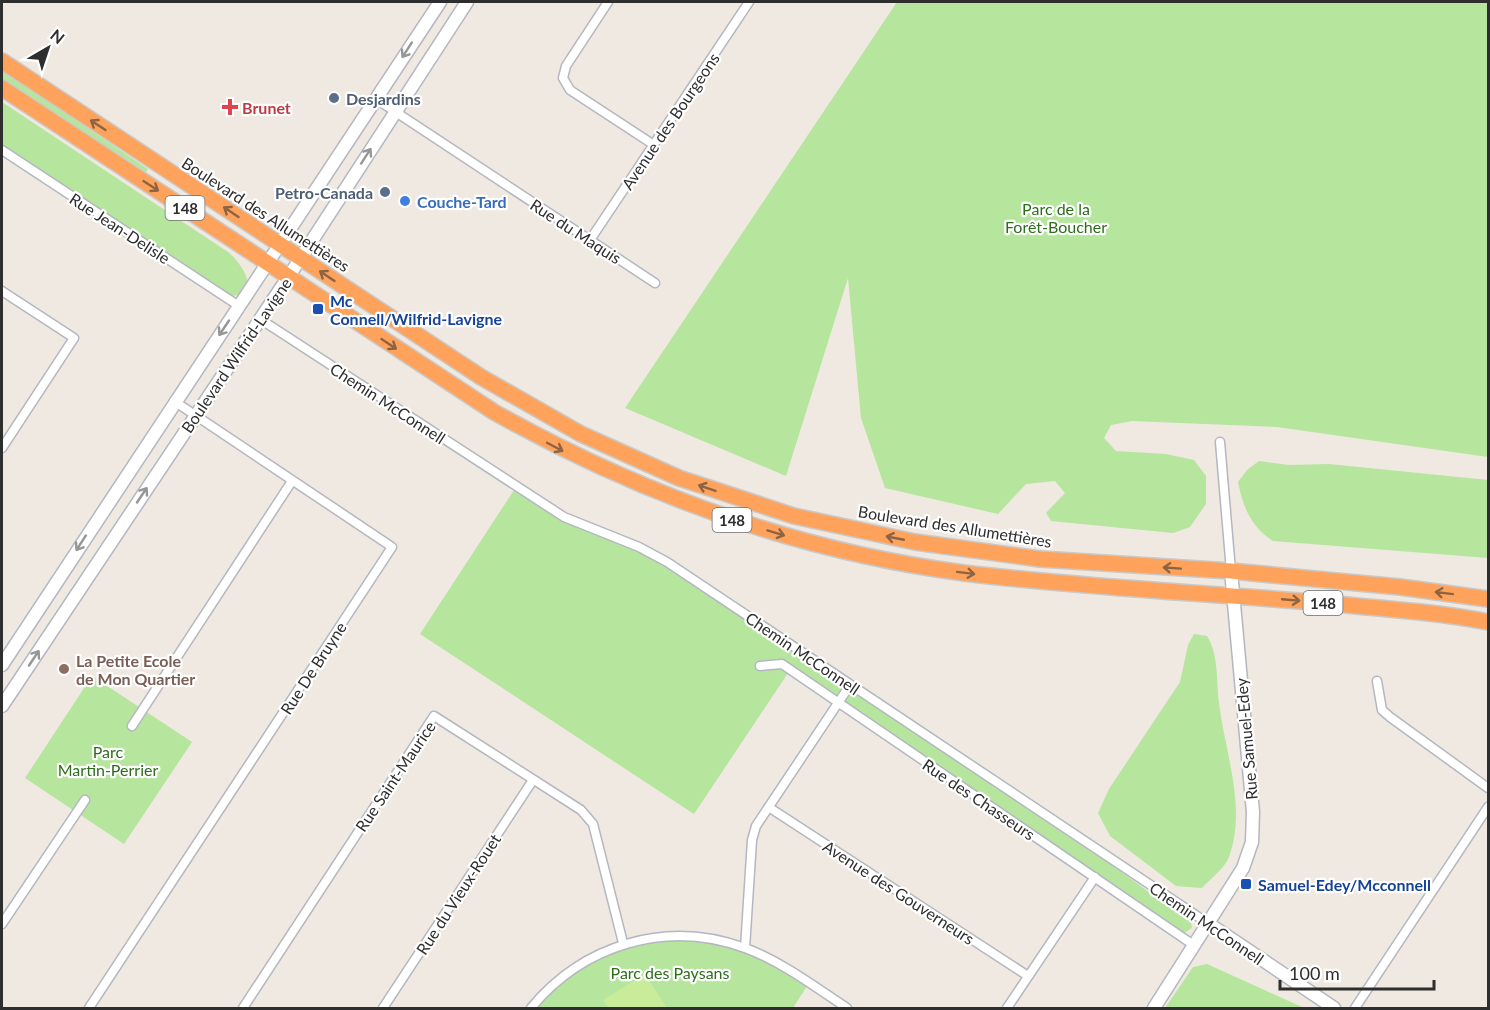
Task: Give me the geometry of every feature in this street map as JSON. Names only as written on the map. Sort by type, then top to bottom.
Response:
[{"type":"highway","name":"Boulevard des Allumettières","points":[[2,61],[428,344],[524,404],[639,461],[739,499],[847,528],[980,552],[1040,559],[1231,571],[1400,587],[1488,599]]},
{"type":"highway","name":"148","points":[[2,88],[289,276],[429,371],[559,449],[672,499],[732,520],[842,551],[965,573],[1412,611],[1488,622]]},
{"type":"street","name":"Boulevard Wilfrid-Lavigne","points":[[2,665],[174,401],[440,2]]},
{"type":"street","name":"Boulevard Wilfrid-Lavigne","points":[[2,706],[289,276],[467,2]]},
{"type":"street","points":[[608,2],[566,66],[563,78],[570,90],[654,145]]},
{"type":"street","name":"Avenue des Bourgeons","points":[[590,240],[749,2]]},
{"type":"street","name":"Rue du Maquis","points":[[376,99],[655,283]]},
{"type":"street","name":"Rue Jean-Delisle","points":[[2,150],[239,306]]},
{"type":"street","points":[[2,291],[74,338],[2,447]]},
{"type":"street","name":"Chemin McConnell","points":[[260,319],[546,507],[579,525],[639,547],[667,562],[1334,1008]]},
{"type":"street","name":"Rue De Bruyne","points":[[89,1008],[392,548],[174,401]]},
{"type":"street","name":"Rue Samuel-Edey","points":[[1154,1008],[1243,868],[1252,842],[1253,827],[1220,442]]},
{"type":"street","points":[[132,726],[292,481]]},
{"type":"street","name":"Rue des Chasseurs","points":[[760,666],[782,664],[837,704],[1195,946]]},
{"type":"street","points":[[1377,681],[1382,710],[1488,788]]},
{"type":"street","points":[[745,948],[752,840],[756,826],[850,685]]},
{"type":"street","name":"Rue Saint-Maurice","points":[[243,1008],[434,716],[581,810],[593,824],[623,943]]},
{"type":"street","name":"Rue du Vieux-Rouet","points":[[383,1008],[533,780]]},
{"type":"street","points":[[2,924],[85,800]]},
{"type":"street","points":[[1355,1008],[1488,807]]},
{"type":"street","name":"Avenue des Gouverneurs","points":[[770,808],[1028,976]]},
{"type":"street","points":[[1007,1008],[1095,877]]},
{"type":"street","points":[[531,1008],[556,981],[575,966],[623,943],[676,936],[719,940],[765,956],[847,1008]]},
{"type":"green space","name":"Parc de la Forêt-Boucher","points":[[897,2],[1488,2],[1488,457],[1277,427],[1132,421],[1111,425],[1104,438],[1116,451],[1166,454],[1194,460],[1206,476],[1206,504],[1190,527],[1173,533],[1051,521],[1046,513],[1065,493],[1055,481],[1026,484],[998,514],[885,488],[861,418],[848,278],[786,476],[625,408]]},
{"type":"green space","points":[[2,70],[148,169],[146,172],[2,80]]},
{"type":"green space","points":[[2,102],[228,252],[244,271],[248,285],[245,291],[239,295],[229,296],[2,145]]},
{"type":"green space","points":[[1259,461],[1289,465],[1329,464],[1488,480],[1488,558],[1273,541],[1249,516],[1238,482],[1248,469]]},
{"type":"green space","points":[[516,487],[546,506],[639,547],[1018,796],[1191,923],[1192,928],[1184,933],[852,716],[790,670],[694,814],[420,634]]},
{"type":"green space","points":[[1194,634],[1207,636],[1214,651],[1219,703],[1233,780],[1236,819],[1229,857],[1221,869],[1202,888],[1176,886],[1110,836],[1098,813],[1109,789],[1180,682],[1188,645]]},
{"type":"green space","name":"Parc Martin-Perrier","points":[[92,676],[192,742],[124,844],[25,778]]},
{"type":"green space","name":"Parc des Paysans","points":[[676,936],[746,948],[809,983],[793,1008],[531,1008],[597,953]]},
{"type":"green space","points":[[1207,964],[1305,1008],[1165,1008],[1193,967]]},
{"type":"green space","points":[[645,974],[667,1008],[609,1008],[603,1000]]},
{"type":"place","name":"Desjardins","points":[[334,98]]},
{"type":"place","name":"Brunet","points":[[230,107]]},
{"type":"place","name":"Petro-Canada","points":[[385,192]]},
{"type":"place","name":"Couche-Tard","points":[[405,201]]},
{"type":"place","name":"Mc Connell/Wilfrid-Lavigne","points":[[318,309]]},
{"type":"place","name":"La Petite Ecole de Mon Quartier","points":[[64,669]]},
{"type":"place","name":"Samuel-Edey/Mcconnell","points":[[1246,884]]}]
